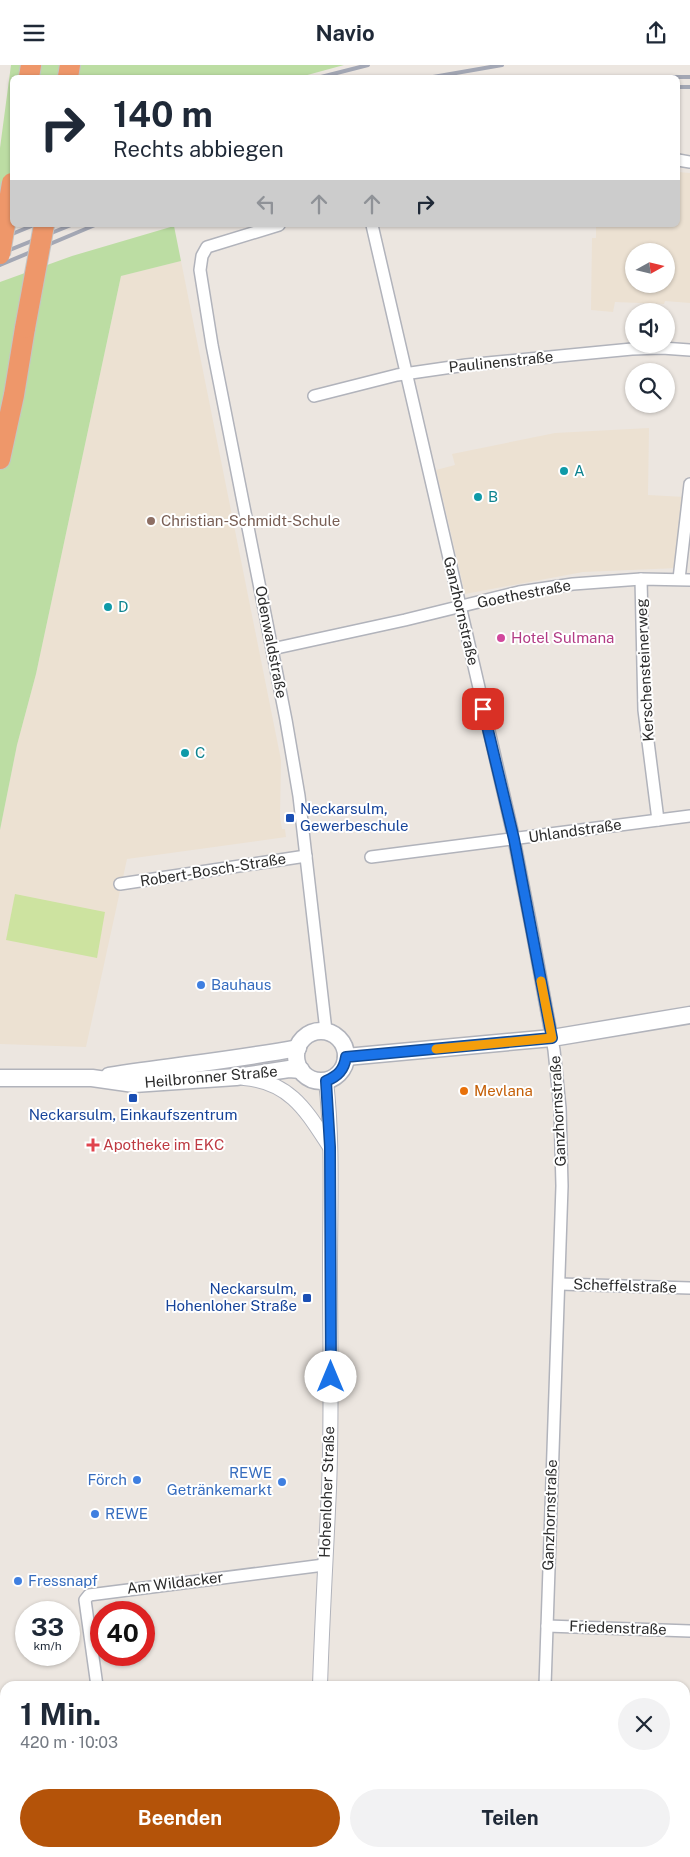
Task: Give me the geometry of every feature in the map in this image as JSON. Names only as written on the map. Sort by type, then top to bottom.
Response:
[{"type":"highway","points":[[0,254],[10,195]]},
{"type":"highway","points":[[0,459],[14,395],[44,227]]},
{"type":"main road","points":[[346,1057],[552,1038],[690,1015]]},
{"type":"main road","points":[[317,1031],[326,1031],[334,1034],[341,1040],[345,1048],[345,1065],[334,1078],[326,1081],[312,1079],[301,1070],[298,1064],[298,1048],[309,1035],[317,1031]]},
{"type":"main road","name":"Heilbronner Straße","points":[[92,1078],[248,1057],[298,1048]]},
{"type":"main road","name":"Heilbronner Straße","points":[[0,1078],[92,1078],[134,1084],[236,1077],[289,1069],[301,1070]]},
{"type":"street","name":"Odenwaldstraße","points":[[272,227],[207,247],[202,256],[200,270],[212,345],[299,796],[326,1031]]},
{"type":"street","name":"Ganzhornstraße","points":[[372,227],[514,839],[552,1038],[560,1116],[562,1186],[560,1284],[544,1681]]},
{"type":"street","name":"Paulinenstraße","points":[[314,396],[407,373],[511,360],[632,349],[662,348],[690,350]]},
{"type":"street","points":[[684,580],[690,484]]},
{"type":"street","name":"Goethestraße","points":[[272,649],[519,591],[573,583],[641,579],[684,580]]},
{"type":"street","name":"Kerschensteinerweg","points":[[641,579],[644,710],[658,820]]},
{"type":"street","name":"Uhlandstraße","points":[[371,857],[690,816]]},
{"type":"street","name":"Robert-Bosch-Straße","points":[[120,885],[306,856]]},
{"type":"street","points":[[236,1077],[256,1079],[291,1094],[308,1113],[330,1147]]},
{"type":"street","name":"Hohenloher Straße","points":[[320,1681],[331,1371],[330,1147],[326,1081]]},
{"type":"street","name":"Scheffelstraße","points":[[560,1284],[690,1288]]},
{"type":"street","name":"Am Wildacker","points":[[96,1681],[85,1600],[89,1595],[324,1565]]},
{"type":"street","name":"Friedenstraße","points":[[547,1626],[690,1631]]},
{"type":"shaded area","points":[[680,172],[690,173],[690,303],[665,301],[664,303],[615,302],[613,312],[591,310],[592,238],[596,238],[596,227],[680,227]]},
{"type":"shaded area","name":"Christian-Schmidt-Schule","points":[[181,261],[281,760],[280,817],[282,829],[285,829],[286,837],[127,859],[86,1047],[0,1044],[0,830],[17,745],[36,674],[121,276]]},
{"type":"shaded area","points":[[649,428],[648,495],[685,497],[678,568],[583,572],[465,594],[436,470],[455,465],[452,454],[555,433]]},
{"type":"green space","points":[[11,65],[344,65],[307,75],[10,75],[10,207],[0,212],[0,148]]},
{"type":"green space","points":[[174,227],[181,261],[121,276],[36,674],[17,745],[0,830],[0,282],[72,256]]},
{"type":"green space","points":[[15,894],[105,912],[97,958],[6,940]]},
{"type":"railway","points":[[329,75],[368,65]]},
{"type":"railway","points":[[444,75],[502,65]]},
{"type":"railway","points":[[680,77],[690,77]]},
{"type":"railway","points":[[680,87],[690,87]]},
{"type":"railway","points":[[0,216],[10,211]]},
{"type":"railway","points":[[0,239],[29,227]]},
{"type":"railway","points":[[0,254],[66,227]]},
{"type":"railway","points":[[0,265],[90,227]]},
{"type":"slow traffic","points":[[436,1049],[552,1038],[541,981]]},
{"type":"place","name":"A","points":[[564,471]]},
{"type":"place","name":"B","points":[[478,497]]},
{"type":"place","name":"Christian-Schmidt-Schule","points":[[151,521]]},
{"type":"place","name":"D","points":[[108,607]]},
{"type":"place","name":"Hotel Sulmana","points":[[501,638]]},
{"type":"place","name":"C","points":[[185,753]]},
{"type":"place","name":"Neckarsulm, Gewerbeschule","points":[[290,818]]},
{"type":"place","name":"Bauhaus","points":[[201,985]]},
{"type":"place","name":"Mevlana","points":[[464,1091]]},
{"type":"place","name":"Neckarsulm, Einkaufszentrum","points":[[133,1098]]},
{"type":"place","name":"Apotheke im EKC","points":[[93,1145]]},
{"type":"place","name":"Neckarsulm, Hohenloher Straße","points":[[307,1298]]},
{"type":"place","name":"Förch","points":[[137,1480]]},
{"type":"place","name":"REWE Getränkemarkt","points":[[282,1482]]},
{"type":"place","name":"REWE","points":[[95,1514]]},
{"type":"place","name":"Fressnapf","points":[[18,1581]]},
{"type":"route","points":[[331,1377],[330,1147],[329,1105],[326,1081],[334,1078],[340,1072],[345,1065],[346,1057],[552,1038],[514,839],[483,709]]}]
